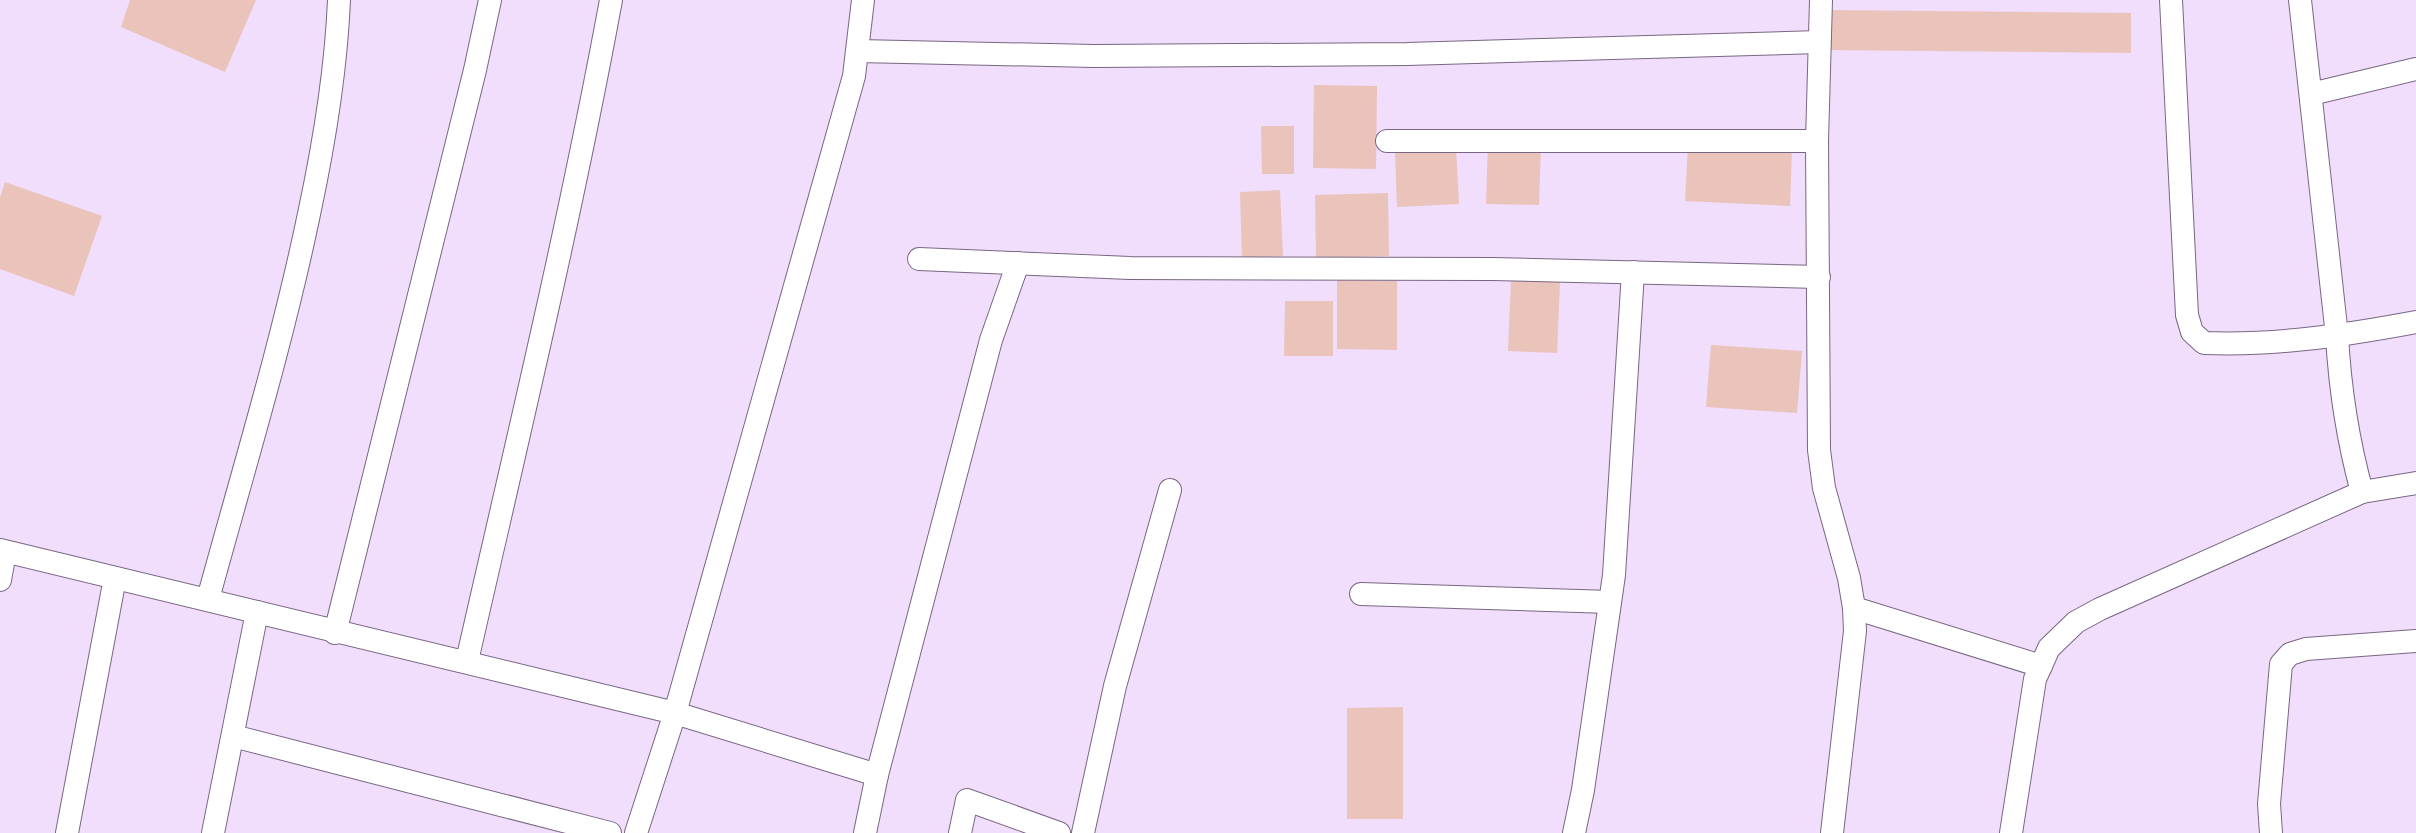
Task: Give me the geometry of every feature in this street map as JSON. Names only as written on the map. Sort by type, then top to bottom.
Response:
[{"type":"street","points":[[208,599],[293,290],[322,151],[338,29],[339,0]]},
{"type":"street","points":[[335,632],[475,70],[490,0]]},
{"type":"street","points":[[467,661],[591,110],[611,0]]},
{"type":"street","points":[[636,833],[675,713],[854,76],[863,0]]},
{"type":"street","points":[[1821,0],[1817,141],[1819,450],[1824,488],[1850,578],[1855,631],[1832,833]]},
{"type":"street","points":[[2171,0],[2187,315],[2192,332],[2204,343],[2231,344],[2337,336],[2416,322]]},
{"type":"street","points":[[2300,0],[2337,336],[2340,386],[2349,446],[2362,492]]},
{"type":"street","points":[[858,51],[1094,56],[1407,54],[1819,42]]},
{"type":"street","points":[[2311,94],[2416,69]]},
{"type":"street","points":[[1387,141],[1817,141]]},
{"type":"street","points":[[919,259],[1130,268],[1492,269],[1819,277]]},
{"type":"street","points":[[865,833],[877,775],[991,340],[1018,263]]},
{"type":"street","points":[[1574,833],[1584,790],[1614,574],[1633,272]]},
{"type":"street","points":[[2011,833],[2035,679],[2049,648],[2076,622],[2362,492],[2416,483]]},
{"type":"street","points":[[1083,833],[1115,686],[1170,490]]},
{"type":"street","points":[[0,580],[3,551],[208,599],[335,632],[467,661],[675,713],[877,775]]},
{"type":"street","points":[[67,833],[115,578]]},
{"type":"street","points":[[1361,594],[1610,602]]},
{"type":"street","points":[[1854,608],[2041,666]]},
{"type":"street","points":[[213,833],[257,612]]},
{"type":"street","points":[[2271,833],[2269,804],[2281,664],[2290,654],[2306,648],[2416,641]]},
{"type":"street","points":[[233,736],[610,833]]},
{"type":"street","points":[[960,833],[967,800],[1059,833]]},
{"type":"building","points":[[130,0],[256,0],[225,72],[121,27]]},
{"type":"building","points":[[1826,10],[2131,13],[2131,53],[1826,50]]},
{"type":"building","points":[[1314,85],[1377,86],[1376,169],[1313,168]]},
{"type":"building","points":[[1261,126],[1294,126],[1294,174],[1262,174]]},
{"type":"building","points":[[1488,143],[1541,144],[1539,205],[1486,204]]},
{"type":"building","points":[[1688,143],[1792,149],[1790,206],[1685,201]]},
{"type":"building","points":[[1456,148],[1459,204],[1397,207],[1395,151]]},
{"type":"building","points":[[5,182],[102,216],[74,296],[0,269],[0,197]]},
{"type":"building","points":[[1280,190],[1283,256],[1242,258],[1240,192]]},
{"type":"building","points":[[1388,193],[1389,256],[1316,258],[1315,195]]},
{"type":"building","points":[[1337,280],[1397,281],[1397,350],[1337,349]]},
{"type":"building","points":[[1511,280],[1560,282],[1557,353],[1508,351]]},
{"type":"building","points":[[1285,301],[1333,301],[1333,356],[1284,356]]},
{"type":"building","points":[[1711,345],[1802,351],[1797,413],[1706,407]]},
{"type":"building","points":[[1403,707],[1403,819],[1347,819],[1347,708]]}]
